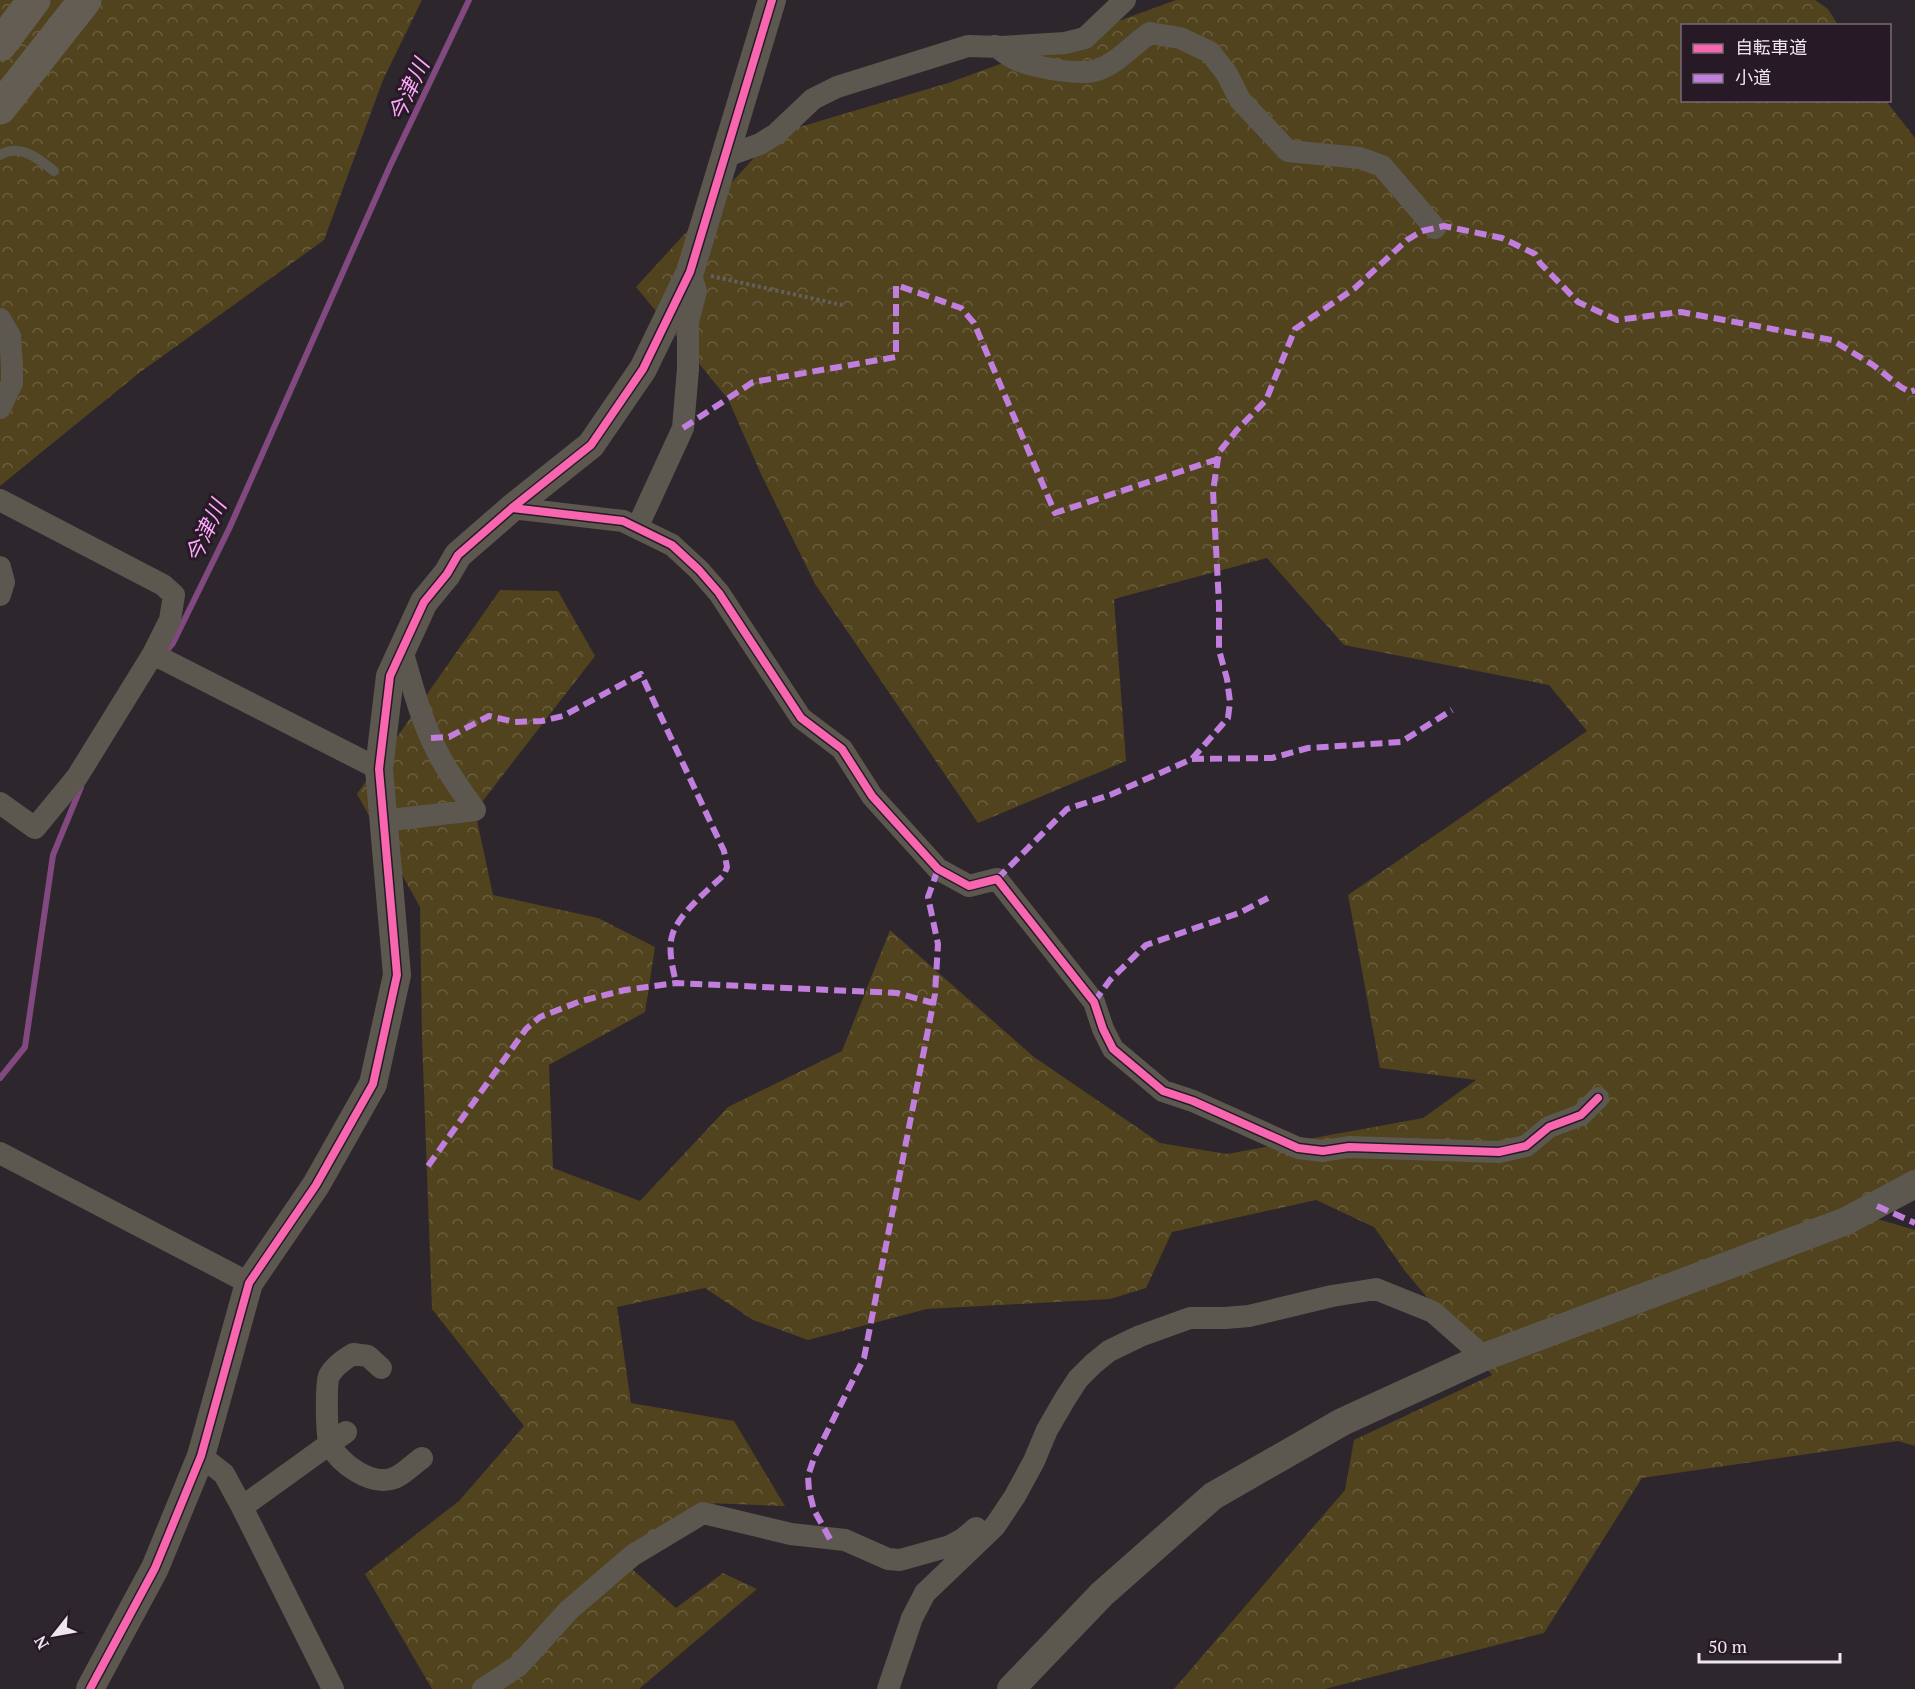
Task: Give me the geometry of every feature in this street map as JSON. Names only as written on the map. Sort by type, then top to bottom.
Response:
[{"type":"highway","points":[[0,45],[34,0]]},
{"type":"highway","points":[[0,108],[86,0]]},
{"type":"street","points":[[90,1689],[155,1568],[201,1456],[249,1283],[316,1185],[373,1084],[397,975],[379,769],[390,676],[424,602],[447,574],[458,555],[512,508],[591,445],[643,369],[690,272],[772,0]]},
{"type":"street","points":[[724,157],[760,144],[776,134],[813,99],[837,87],[969,46],[1065,43],[1085,38],[1125,0]]},
{"type":"street","points":[[995,46],[1015,59],[1062,72],[1096,71],[1122,57],[1134,43],[1150,33],[1179,38],[1210,52],[1227,74],[1240,100],[1288,151],[1360,158],[1382,166],[1435,228]]},
{"type":"street","points":[[637,528],[683,428],[688,369],[688,322],[696,291],[690,272]]},
{"type":"street","points":[[0,319],[10,336],[12,383],[0,408]]},
{"type":"street","points":[[0,500],[163,585],[174,595],[170,620],[153,654],[77,777],[35,828],[0,803]]},
{"type":"street","points":[[512,508],[623,521],[672,544],[699,570],[738,621],[801,718],[842,749],[872,796],[938,869],[969,885],[997,879],[1094,1002],[1113,1049],[1163,1091],[1192,1101],[1298,1148],[1323,1151],[1349,1147],[1498,1152],[1526,1146],[1550,1127],[1581,1115],[1598,1098]]},
{"type":"street","points":[[0,567],[4,582],[0,595]]},
{"type":"street","points":[[383,821],[475,810],[433,745],[402,650]]},
{"type":"street","points":[[153,654],[379,769]]},
{"type":"street","points":[[0,1153],[249,1283]]},
{"type":"street","points":[[1011,1689],[1101,1594],[1213,1496],[1342,1422],[1484,1357],[1846,1221],[1915,1184]]},
{"type":"street","points":[[888,1689],[912,1618],[925,1593],[995,1526],[1016,1496],[1047,1430],[1078,1379],[1109,1351],[1140,1336],[1190,1318],[1249,1316],[1332,1296],[1376,1289],[1433,1312],[1484,1357]]},
{"type":"street","points":[[381,1368],[368,1356],[353,1354],[341,1362],[329,1376],[327,1398],[337,1438],[350,1467],[371,1480],[392,1479],[422,1458]]},
{"type":"street","points":[[242,1506],[337,1438]]},
{"type":"street","points":[[201,1456],[224,1474],[333,1689]]},
{"type":"street","points":[[483,1689],[518,1666],[569,1610],[633,1555],[703,1513],[791,1534],[845,1540],[888,1559],[900,1560],[930,1553],[963,1539],[1034,1461]]},
{"type":"lane","points":[[0,155],[7,150],[32,153],[54,171]]},
{"type":"path","points":[[690,272],[842,305]]},
{"type":"green space","points":[[0,0],[422,0],[383,80],[324,240],[139,373],[0,486]]},
{"type":"green space","points":[[1176,0],[1815,0],[1828,9],[1837,24],[1681,24],[1681,102],[1887,102],[1915,138],[1915,1173],[1877,1219],[1915,1230],[1915,1446],[1898,1441],[1642,1478],[1544,1633],[1325,1689],[1174,1689],[1345,1490],[1354,1440],[1492,1375],[1405,1271],[1374,1227],[1316,1200],[1172,1232],[1146,1288],[1110,1299],[927,1309],[808,1340],[753,1320],[705,1288],[617,1307],[631,1403],[734,1421],[785,1506],[706,1503],[616,1555],[676,1608],[723,1573],[757,1589],[639,1689],[432,1689],[365,1574],[459,1501],[524,1426],[432,1309],[422,1038],[420,907],[357,794],[500,590],[558,591],[595,656],[475,811],[493,895],[598,918],[655,947],[645,1012],[549,1065],[553,1168],[640,1201],[728,1107],[842,1051],[890,930],[1034,1057],[1160,1143],[1227,1154],[1423,1118],[1476,1080],[1380,1068],[1348,895],[1587,731],[1549,685],[1344,645],[1267,558],[1114,599],[1126,761],[978,823],[815,584],[761,474],[728,399],[636,287],[776,134],[948,83]]},
{"type":"waterway","name":"今津川","points":[[164,654],[173,643],[229,529],[390,166],[469,0]]},
{"type":"waterway","name":"今津川","points":[[0,1078],[25,1047],[53,855],[81,787]]},
{"type":"marked path","points":[[997,879],[1067,809],[1110,795],[1192,759],[1228,718],[1230,702],[1227,679],[1219,650],[1213,491],[1219,452],[1266,400],[1295,329],[1355,288],[1407,240],[1422,231],[1444,226],[1502,238],[1535,254],[1540,263],[1578,302],[1617,320],[1681,312],[1832,340],[1873,365],[1901,387],[1910,392],[1915,390]]},
{"type":"marked path","points":[[683,428],[753,382],[896,357],[896,285],[961,308],[974,323],[1055,513],[1218,459]]},
{"type":"marked path","points":[[431,738],[449,737],[489,716],[515,722],[542,721],[563,716],[641,674],[724,851],[727,867],[724,875],[694,903],[675,928],[672,936],[671,960],[676,983]]},
{"type":"marked path","points":[[1192,759],[1272,758],[1308,748],[1401,742],[1452,710]]},
{"type":"marked path","points":[[830,1539],[814,1510],[808,1476],[814,1458],[864,1358],[935,994],[938,944],[928,897],[938,869]]},
{"type":"marked path","points":[[1094,1002],[1110,980],[1146,945],[1239,913],[1268,898]]},
{"type":"marked path","points":[[428,1166],[526,1029],[540,1017],[581,1001],[625,990],[676,983],[897,993],[933,1003]]},
{"type":"marked path","points":[[1877,1206],[1915,1223]]},
{"type":"cycle path","points":[[90,1689],[155,1568],[201,1456],[249,1283],[316,1185],[373,1084],[397,975],[379,769],[390,676],[424,602],[447,574],[458,555],[512,508],[591,445],[643,369],[690,272],[772,0]]},
{"type":"cycle path","points":[[512,508],[623,521],[672,545],[699,570],[719,593],[801,718],[842,749],[872,796],[938,869],[969,886],[997,879],[1094,1002],[1113,1049],[1163,1091],[1193,1101],[1298,1148],[1323,1151],[1349,1147],[1499,1152],[1526,1146],[1549,1127],[1581,1115],[1598,1098]]}]
